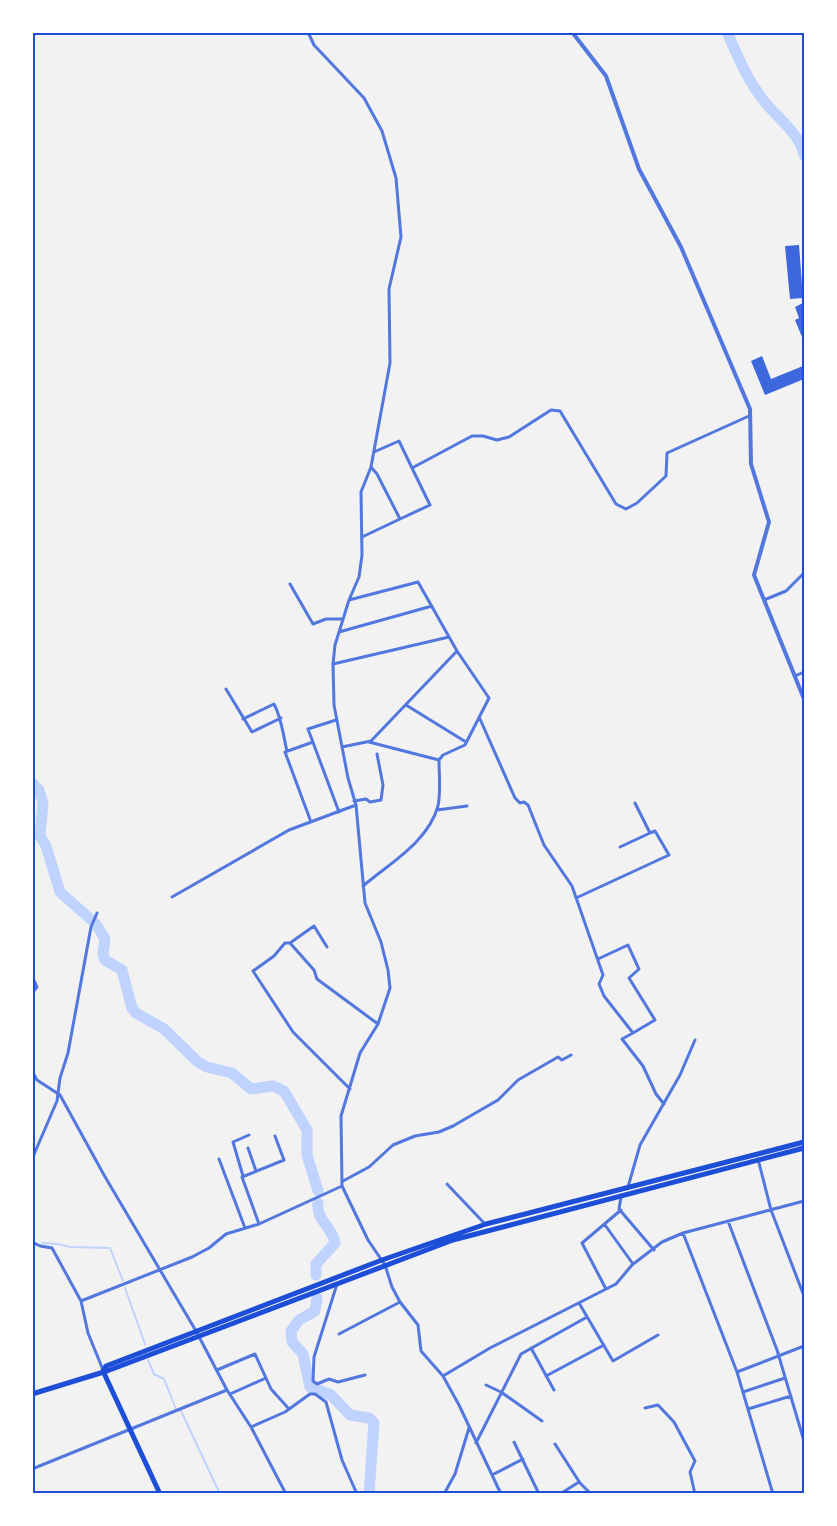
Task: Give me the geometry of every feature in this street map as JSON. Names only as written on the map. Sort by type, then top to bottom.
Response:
[{"type":"highway","points":[[196,1333],[453,1240],[621,1196],[804,1142]]},
{"type":"highway","points":[[32,1394],[103,1371],[382,1260],[486,1224],[628,1187],[804,1148]]},
{"type":"highway","points":[[103,1371],[160,1494]]},
{"type":"street","points":[[308,32],[314,45],[349,80],[371,109],[389,152],[396,178],[401,237],[389,289],[390,363],[371,467],[361,492],[362,538],[359,578],[349,600],[339,632],[332,687],[336,720],[356,805],[365,903],[381,942],[390,988],[378,1024],[360,1053],[341,1116],[342,1186],[368,1240],[385,1265],[400,1302],[418,1325],[421,1351],[443,1376],[470,1427],[501,1494]]},
{"type":"street","points":[[572,32],[606,76],[640,169],[681,247],[750,409],[751,464],[769,522],[754,575],[804,699]]},
{"type":"street","points":[[412,468],[472,436],[483,436],[497,440],[508,437],[551,410],[560,411],[616,504],[626,509],[637,503],[666,476],[667,452],[749,416]]},
{"type":"street","points":[[362,538],[430,505],[399,441],[374,452]]},
{"type":"street","points":[[371,467],[377,474],[400,519]]},
{"type":"street","points":[[764,600],[786,591],[804,573]]},
{"type":"street","points":[[342,747],[369,742],[438,760],[466,742],[480,719],[489,698],[457,652],[418,582],[349,600]]},
{"type":"street","points":[[290,584],[313,624],[326,619],[343,618]]},
{"type":"street","points":[[339,632],[432,606]]},
{"type":"street","points":[[334,664],[449,637]]},
{"type":"street","points":[[369,742],[457,652]]},
{"type":"street","points":[[795,676],[804,672]]},
{"type":"street","points":[[226,689],[252,732],[281,718]]},
{"type":"street","points":[[243,719],[274,704],[281,718],[287,751],[285,752],[311,822]]},
{"type":"street","points":[[406,704],[466,742]]},
{"type":"street","points":[[480,719],[515,798],[520,803],[524,802],[528,805],[544,845],[572,886],[603,975],[599,984],[604,996],[633,1032]]},
{"type":"street","points":[[336,720],[308,730],[339,812]]},
{"type":"street","points":[[287,751],[313,742]]},
{"type":"street","points":[[354,801],[366,799],[370,802],[381,800],[383,785],[377,754]]},
{"type":"street","points":[[363,886],[421,838],[431,823],[438,804],[438,760]]},
{"type":"street","points":[[635,803],[650,833]]},
{"type":"street","points":[[172,897],[289,830],[356,805]]},
{"type":"street","points":[[436,810],[467,806]]},
{"type":"street","points":[[576,898],[669,855],[655,831],[620,846]]},
{"type":"street","points":[[32,1159],[53,1114],[68,1053],[91,927],[97,913]]},
{"type":"street","points":[[327,947],[314,926],[290,943],[285,943],[274,956],[253,971],[293,1032],[350,1090]]},
{"type":"street","points":[[290,943],[314,970],[317,979],[378,1024]]},
{"type":"street","points":[[598,959],[628,945],[639,969],[629,978],[655,1020],[622,1039],[643,1066],[656,1094],[664,1104]]},
{"type":"street","points":[[32,976],[37,987],[32,993]]},
{"type":"street","points":[[628,1187],[640,1145],[680,1075],[695,1040]]},
{"type":"street","points":[[343,1180],[369,1167],[393,1145],[415,1136],[439,1132],[453,1126],[498,1100],[527,1074],[558,1057],[562,1060],[571,1055]]},
{"type":"street","points":[[32,1071],[37,1080],[58,1093],[228,1392],[251,1427],[286,1494]]},
{"type":"street","points":[[249,1135],[233,1142],[242,1177],[259,1224]]},
{"type":"street","points":[[243,1176],[284,1160],[275,1136]]},
{"type":"street","points":[[248,1148],[256,1171]]},
{"type":"street","points":[[758,1157],[771,1210],[804,1296]]},
{"type":"street","points":[[219,1159],[245,1228]]},
{"type":"street","points":[[446,1184],[486,1224]]},
{"type":"street","points":[[81,1301],[160,1270],[209,1248],[226,1234],[259,1224],[342,1186]]},
{"type":"street","points":[[621,1196],[619,1209],[654,1250]]},
{"type":"street","points":[[443,1376],[490,1348],[616,1284],[633,1264],[654,1250],[662,1242],[683,1233],[804,1201]]},
{"type":"street","points":[[606,1289],[582,1243],[621,1210]]},
{"type":"street","points":[[728,1222],[778,1356],[804,1440]]},
{"type":"street","points":[[604,1224],[633,1264]]},
{"type":"street","points":[[683,1233],[737,1372],[773,1494]]},
{"type":"street","points":[[32,1242],[40,1246],[52,1248],[81,1301],[88,1333],[103,1371]]},
{"type":"street","points":[[337,1283],[314,1357],[313,1381],[317,1384],[329,1379],[338,1382],[366,1375]]},
{"type":"street","points":[[339,1334],[400,1302]]},
{"type":"street","points":[[579,1303],[613,1361],[658,1335]]},
{"type":"street","points":[[476,1443],[521,1354],[587,1317]]},
{"type":"street","points":[[546,1376],[604,1345]]},
{"type":"street","points":[[737,1372],[804,1346]]},
{"type":"street","points":[[531,1348],[554,1390]]},
{"type":"street","points":[[217,1370],[255,1354],[271,1389],[289,1409]]},
{"type":"street","points":[[32,1469],[266,1378]]},
{"type":"street","points":[[743,1392],[785,1378]]},
{"type":"street","points":[[486,1385],[501,1392],[542,1421]]},
{"type":"street","points":[[251,1427],[289,1409],[310,1394],[315,1394],[326,1402],[342,1460],[357,1494]]},
{"type":"street","points":[[748,1409],[790,1396]]},
{"type":"street","points":[[645,1408],[658,1405],[674,1422],[695,1461],[690,1472],[695,1494]]},
{"type":"street","points":[[444,1494],[455,1474],[470,1427]]},
{"type":"street","points":[[514,1442],[539,1494]]},
{"type":"street","points":[[555,1444],[579,1482],[591,1494]]},
{"type":"street","points":[[492,1475],[523,1459]]},
{"type":"street","points":[[560,1494],[579,1482]]},
{"type":"building","points":[[799,245],[803,298],[790,299],[785,246]]},
{"type":"building","points":[[803,303],[804,342],[795,320],[799,318],[795,307]]},
{"type":"building","points":[[762,356],[771,379],[803,366],[804,379],[765,395],[751,361]]},
{"type":"waterway","points":[[727,32],[751,82],[766,104],[792,131],[804,155]]},
{"type":"waterway","points":[[32,783],[39,790],[43,803],[40,836],[46,846],[60,892],[96,924],[105,939],[103,955],[105,960],[122,970],[132,1008],[136,1013],[164,1029],[198,1062],[207,1067],[232,1073],[251,1089],[273,1086],[284,1091],[307,1130],[307,1155],[318,1191]]},
{"type":"waterway","points":[[316,1275],[316,1264],[335,1243],[331,1232],[319,1214],[318,1203]]},
{"type":"waterway","points":[[42,1243],[70,1247],[110,1248],[123,1281]]},
{"type":"waterway","points":[[125,1288],[145,1344]]},
{"type":"waterway","points":[[317,1298],[315,1311],[299,1320],[291,1331],[292,1342],[303,1354],[310,1387],[331,1395],[350,1415],[369,1418],[374,1423],[369,1494]]},
{"type":"waterway","points":[[148,1360],[154,1374],[164,1379],[176,1409],[181,1411],[220,1494]]}]
